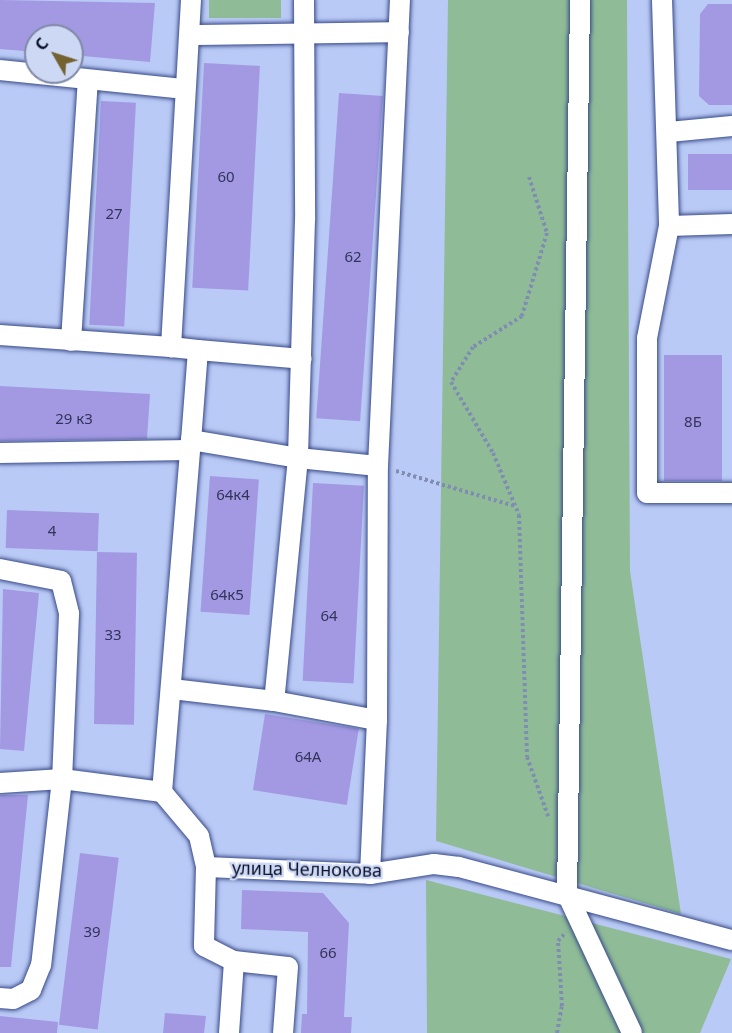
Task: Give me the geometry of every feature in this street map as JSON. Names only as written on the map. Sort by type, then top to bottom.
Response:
[{"type":"street","points":[[171,347],[191,0]]},
{"type":"street","points":[[274,701],[298,458],[302,359],[304,0]]},
{"type":"street","points":[[370,874],[377,720],[378,466],[400,0]]},
{"type":"street","points":[[580,0],[567,894],[632,1033]]},
{"type":"street","points":[[662,0],[669,132],[669,226],[647,338],[647,493],[732,492]]},
{"type":"street","points":[[190,35],[399,32]]},
{"type":"street","points":[[0,70],[88,81],[185,89]]},
{"type":"street","points":[[71,340],[88,81]]},
{"type":"street","points":[[669,132],[732,126]]},
{"type":"street","points":[[669,226],[732,224]]},
{"type":"street","points":[[0,335],[302,359]]},
{"type":"street","points":[[0,783],[62,779],[162,792],[198,350]]},
{"type":"street","points":[[0,453],[190,445],[378,466]]},
{"type":"street","points":[[0,569],[61,581],[69,614],[62,779],[41,965],[31,990],[13,999],[0,998]]},
{"type":"street","points":[[172,689],[274,701],[377,720]]},
{"type":"street","name":"улица Челнокова","points":[[162,792],[199,836],[206,867],[370,874],[434,864],[567,894],[732,940]]},
{"type":"street","points":[[206,867],[204,946],[234,961],[288,967],[283,1033]]},
{"type":"street","points":[[229,1033],[234,961]]},
{"type":"path","points":[[529,177],[547,233],[522,316],[473,347],[450,382],[493,453],[519,515],[527,757],[552,823]]},
{"type":"path","points":[[378,466],[515,506]]},
{"type":"path","points":[[557,1033],[562,1006],[558,941],[572,925]]},
{"type":"green space","points":[[209,0],[281,0],[281,18],[209,18]]},
{"type":"green space","points":[[448,0],[627,0],[630,571],[681,914],[436,841]]},
{"type":"green space","points":[[426,880],[731,959],[700,1033],[427,1033]]},
{"type":"building","points":[[0,0],[155,3],[150,62],[84,56],[84,24],[24,24],[24,51],[0,49]]},
{"type":"building","points":[[708,4],[732,4],[732,105],[709,105],[699,96],[700,14]]},
{"type":"building","points":[[204,63],[260,66],[248,291],[192,288]]},
{"type":"building","points":[[339,93],[383,96],[360,421],[316,418]]},
{"type":"building","points":[[101,101],[136,103],[124,327],[89,325]]},
{"type":"building","points":[[688,154],[732,154],[732,190],[688,190]]},
{"type":"building","points":[[664,355],[722,355],[722,481],[664,481]]},
{"type":"building","points":[[0,386],[150,394],[147,439],[0,441]]},
{"type":"building","points":[[210,476],[259,479],[249,615],[201,612]]},
{"type":"building","points":[[313,483],[364,486],[354,683],[303,681]]},
{"type":"building","points":[[7,510],[99,513],[98,551],[6,548]]},
{"type":"building","points":[[97,552],[137,553],[134,725],[94,724]]},
{"type":"building","points":[[3,589],[39,593],[24,751],[0,749]]},
{"type":"building","points":[[265,714],[359,729],[347,805],[253,790]]},
{"type":"building","points":[[0,795],[28,795],[11,967],[0,967]]},
{"type":"building","points":[[80,853],[119,858],[98,1029],[59,1025]]},
{"type":"building","points":[[242,890],[323,893],[349,923],[344,1017],[352,1017],[351,1033],[301,1033],[302,1014],[307,1014],[308,932],[241,929]]},
{"type":"building","points":[[165,1013],[206,1016],[204,1033],[163,1033]]},
{"type":"building","points":[[0,1016],[58,1022],[57,1033],[0,1033]]}]
